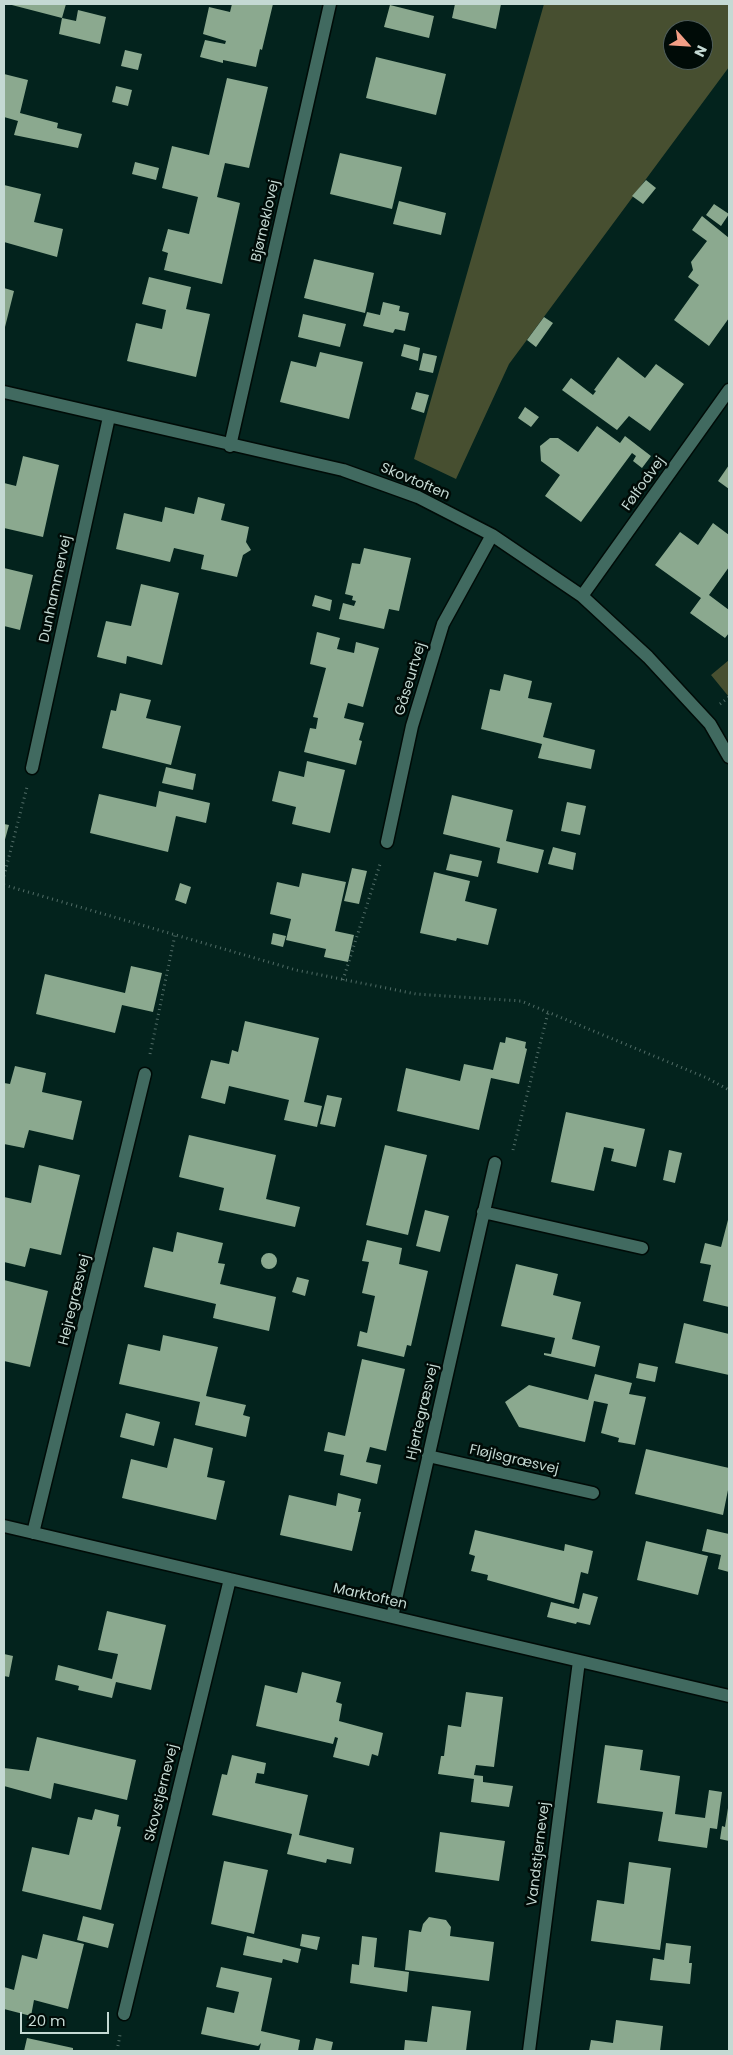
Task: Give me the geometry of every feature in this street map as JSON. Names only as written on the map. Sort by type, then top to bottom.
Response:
[{"type":"street","name":"Bjørneklovej","points":[[230,446],[330,4]]},
{"type":"street","name":"Følfodvej","points":[[582,596],[729,390]]},
{"type":"street","name":"Skovtoften","points":[[4,392],[230,446],[343,470],[418,497],[492,535],[582,596],[648,657],[710,724],[729,757]]},
{"type":"street","name":"Dunhammervej","points":[[32,768],[109,417]]},
{"type":"street","name":"Gåseurtvej","points":[[387,842],[412,726],[443,624],[492,535]]},
{"type":"street","name":"Hejregræsvej","points":[[33,1533],[145,1074]]},
{"type":"street","name":"Hjertegræsvej","points":[[392,1618],[495,1163]]},
{"type":"street","points":[[483,1212],[642,1248]]},
{"type":"street","name":"Fløjlsgræsvej","points":[[428,1456],[593,1493]]},
{"type":"street","name":"Marktoften","points":[[4,1526],[729,1696]]},
{"type":"street","name":"Skovstjernevej","points":[[124,2014],[230,1579]]},
{"type":"street","name":"Vandstjernevej","points":[[529,2051],[579,1661]]},
{"type":"path","points":[[4,876],[32,768]]},
{"type":"path","points":[[344,980],[387,842]]},
{"type":"path","points":[[4,885],[296,970],[416,994],[520,1001],[707,1078],[729,1090]]},
{"type":"path","points":[[145,1074],[175,935]]},
{"type":"path","points":[[495,1163],[512,1152],[548,1013]]},
{"type":"green space","points":[[544,4],[729,4],[729,67],[509,364],[456,479],[414,459]]},
{"type":"green space","points":[[729,660],[729,697],[711,675]]},
{"type":"building","points":[[8,4],[66,4],[62,18]]},
{"type":"building","points":[[232,4],[273,4],[256,67],[223,60],[223,63],[200,57],[205,40],[225,44],[226,41],[203,34],[209,7],[230,12]]},
{"type":"building","points":[[455,4],[501,4],[496,29],[452,18]]},
{"type":"building","points":[[390,5],[434,16],[429,38],[384,27]]},
{"type":"building","points":[[78,10],[106,17],[100,44],[59,34],[62,18],[76,21]]},
{"type":"building","points":[[125,50],[142,54],[138,70],[121,66]]},
{"type":"building","points":[[376,57],[446,74],[436,115],[366,98]]},
{"type":"building","points":[[4,74],[28,80],[20,113],[58,123],[57,128],[82,134],[78,148],[14,135],[18,121],[4,117]]},
{"type":"building","points":[[227,78],[268,87],[249,168],[225,163],[217,197],[240,203],[222,284],[164,270],[168,253],[162,251],[168,229],[189,234],[198,197],[162,188],[172,146],[209,155]]},
{"type":"building","points":[[116,86],[132,90],[128,106],[112,102]]},
{"type":"building","points":[[340,153],[402,167],[392,209],[330,194]]},
{"type":"building","points":[[135,162],[159,168],[156,180],[132,174]]},
{"type":"building","points":[[646,180],[656,188],[643,204],[632,196]]},
{"type":"building","points":[[4,185],[41,194],[34,222],[63,229],[57,257],[4,242]]},
{"type":"building","points":[[399,201],[446,213],[441,235],[393,224]]},
{"type":"building","points":[[714,204],[729,214],[721,226],[706,215]]},
{"type":"building","points":[[702,216],[729,238],[729,318],[709,346],[674,320],[699,285],[688,277],[693,270],[691,262],[707,241],[692,230]]},
{"type":"building","points":[[314,259],[374,273],[365,313],[304,298]]},
{"type":"building","points":[[149,277],[191,287],[186,309],[210,314],[196,377],[127,361],[136,323],[162,329],[166,310],[142,304]]},
{"type":"building","points":[[4,288],[14,291],[4,331]]},
{"type":"building","points":[[383,302],[400,306],[399,311],[409,313],[405,331],[395,329],[393,333],[363,326],[367,312],[380,315]]},
{"type":"building","points":[[303,314],[346,324],[340,347],[298,337]]},
{"type":"building","points":[[544,317],[553,323],[536,347],[527,340]]},
{"type":"building","points":[[404,344],[420,348],[418,361],[401,356]]},
{"type":"building","points":[[320,352],[363,362],[349,419],[280,402],[291,361],[316,367]]},
{"type":"building","points":[[423,353],[437,356],[433,373],[419,370]]},
{"type":"building","points":[[618,357],[645,378],[656,364],[684,384],[650,431],[629,416],[617,430],[562,390],[571,378],[593,395],[596,391],[594,390]]},
{"type":"building","points":[[416,392],[429,395],[424,413],[411,409]]},
{"type":"building","points":[[525,407],[539,417],[531,427],[518,418]]},
{"type":"building","points":[[597,426],[620,443],[625,436],[651,456],[642,468],[633,461],[636,456],[632,453],[581,522],[545,496],[560,475],[541,461],[540,446],[550,438],[558,438],[578,452]]},
{"type":"building","points":[[23,456],[59,465],[43,537],[4,528],[4,483],[16,486]]},
{"type":"building","points":[[729,465],[729,489],[718,481]]},
{"type":"building","points":[[198,497],[225,504],[221,520],[249,527],[246,542],[251,550],[243,555],[237,577],[201,569],[204,555],[174,548],[170,562],[116,549],[124,513],[162,522],[165,507],[194,514]]},
{"type":"building","points":[[713,523],[729,535],[729,567],[709,595],[729,610],[729,633],[725,638],[690,613],[701,598],[655,565],[680,532],[698,545]]},
{"type":"building","points":[[364,548],[411,558],[399,611],[389,609],[384,629],[339,619],[343,603],[354,606],[356,601],[352,600],[353,596],[345,594],[352,563],[360,564]]},
{"type":"building","points":[[4,568],[33,575],[20,630],[4,626]]},
{"type":"building","points":[[141,584],[179,593],[162,665],[127,656],[126,664],[97,657],[106,621],[131,626]]},
{"type":"building","points":[[315,595],[332,600],[330,611],[312,606]]},
{"type":"building","points":[[317,632],[340,638],[337,649],[354,653],[356,642],[379,648],[363,707],[348,703],[344,718],[364,723],[359,740],[362,741],[356,765],[304,752],[310,728],[316,729],[318,718],[313,717],[326,668],[310,664]]},
{"type":"building","points":[[504,674],[532,681],[528,698],[552,703],[543,737],[595,750],[591,769],[538,758],[542,744],[481,729],[490,689],[500,691]]},
{"type":"building","points":[[120,693],[151,700],[146,718],[181,726],[171,765],[102,748],[111,710],[116,711]]},
{"type":"building","points":[[307,761],[345,770],[330,833],[292,824],[296,807],[272,801],[279,771],[304,777]]},
{"type":"building","points":[[166,767],[196,774],[193,790],[162,783]]},
{"type":"building","points":[[159,791],[210,803],[206,823],[176,816],[168,852],[90,833],[99,794],[156,807]]},
{"type":"building","points":[[452,795],[513,810],[506,841],[544,850],[538,873],[497,863],[500,848],[443,834]]},
{"type":"building","points":[[567,802],[586,806],[580,835],[561,831]]},
{"type":"building","points":[[4,824],[9,825],[4,843]]},
{"type":"building","points":[[553,847],[576,853],[573,870],[548,864]]},
{"type":"building","points":[[450,854],[482,861],[478,877],[446,870]]},
{"type":"building","points":[[352,868],[367,871],[359,904],[344,901]]},
{"type":"building","points":[[434,872],[470,881],[465,901],[497,909],[488,945],[457,938],[456,941],[420,933]]},
{"type":"building","points":[[302,873],[346,882],[335,931],[354,935],[348,962],[324,957],[326,949],[286,940],[291,919],[270,914],[277,882],[299,887]]},
{"type":"building","points":[[180,883],[191,887],[186,904],[175,900]]},
{"type":"building","points":[[273,933],[286,936],[283,947],[271,944]]},
{"type":"building","points":[[131,966],[162,973],[153,1012],[122,1005],[115,1033],[36,1014],[45,974],[125,993]]},
{"type":"building","points":[[245,1021],[319,1038],[304,1102],[322,1106],[317,1127],[284,1120],[289,1100],[229,1086],[225,1104],[201,1098],[211,1060],[229,1064],[232,1050],[238,1052]]},
{"type":"building","points":[[506,1037],[526,1042],[525,1048],[527,1049],[519,1084],[491,1078],[479,1130],[397,1111],[406,1068],[460,1081],[464,1064],[493,1070],[500,1042],[505,1043]]},
{"type":"building","points":[[15,1066],[46,1073],[42,1092],[82,1101],[73,1140],[29,1130],[24,1148],[4,1144],[4,1083],[10,1084]]},
{"type":"building","points":[[327,1095],[342,1098],[335,1127],[320,1124]]},
{"type":"building","points":[[566,1112],[645,1129],[636,1167],[611,1161],[614,1149],[604,1147],[594,1191],[551,1182]]},
{"type":"building","points":[[189,1135],[276,1155],[266,1199],[300,1207],[295,1227],[219,1210],[224,1188],[179,1177]]},
{"type":"building","points":[[385,1145],[427,1155],[408,1235],[366,1225]]},
{"type":"building","points":[[669,1150],[682,1153],[675,1183],[663,1180]]},
{"type":"building","points":[[39,1165],[80,1175],[61,1255],[30,1248],[25,1267],[4,1262],[4,1197],[31,1203]]},
{"type":"building","points":[[425,1210],[449,1216],[440,1252],[416,1246]]},
{"type":"building","points":[[729,1216],[729,1307],[703,1301],[711,1265],[700,1263],[705,1243],[721,1247]]},
{"type":"building","points":[[177,1232],[223,1243],[218,1263],[225,1264],[220,1284],[276,1297],[269,1331],[213,1318],[216,1304],[144,1287],[153,1247],[173,1252]]},
{"type":"building","points":[[367,1240],[402,1248],[399,1264],[428,1271],[411,1346],[407,1345],[404,1357],[357,1346],[360,1331],[367,1333],[375,1296],[362,1293],[369,1262],[362,1261]]},
{"type":"building","points":[[266,1253],[272,1253],[277,1258],[275,1267],[266,1269],[261,1264],[261,1258]]},
{"type":"building","points":[[516,1264],[558,1274],[553,1295],[581,1302],[572,1339],[600,1346],[595,1367],[544,1355],[544,1353],[551,1354],[555,1338],[501,1326]]},
{"type":"building","points":[[297,1277],[309,1280],[305,1296],[292,1292]]},
{"type":"building","points":[[4,1280],[48,1291],[30,1367],[4,1361]]},
{"type":"building","points":[[684,1323],[729,1334],[729,1375],[675,1363]]},
{"type":"building","points":[[163,1335],[218,1347],[206,1396],[246,1405],[243,1415],[250,1417],[246,1437],[195,1425],[200,1402],[119,1384],[128,1344],[160,1351]]},
{"type":"building","points":[[362,1359],[405,1369],[386,1451],[370,1447],[366,1462],[381,1465],[377,1484],[340,1475],[344,1455],[324,1451],[328,1432],[345,1436]]},
{"type":"building","points":[[639,1363],[658,1367],[655,1382],[636,1378]]},
{"type":"building","points":[[595,1374],[632,1383],[629,1394],[646,1397],[635,1445],[618,1442],[619,1438],[601,1433],[608,1404],[594,1401],[585,1442],[519,1427],[505,1402],[529,1385],[588,1400]]},
{"type":"building","points":[[126,1413],[160,1422],[154,1446],[120,1437]]},
{"type":"building","points":[[174,1438],[213,1448],[207,1477],[225,1481],[216,1520],[122,1498],[131,1459],[167,1468]]},
{"type":"building","points":[[646,1449],[729,1468],[729,1485],[723,1515],[635,1494]]},
{"type":"building","points":[[338,1493],[361,1499],[358,1512],[361,1512],[352,1551],[280,1535],[289,1495],[336,1506]]},
{"type":"building","points":[[707,1529],[729,1534],[729,1572],[718,1569],[721,1555],[702,1551]]},
{"type":"building","points":[[475,1530],[564,1551],[565,1544],[593,1551],[588,1574],[581,1572],[574,1604],[487,1580],[488,1575],[471,1571],[475,1556],[469,1554]]},
{"type":"building","points":[[646,1541],[708,1556],[698,1595],[637,1580]]},
{"type":"building","points":[[583,1593],[598,1597],[590,1625],[577,1622],[576,1624],[547,1617],[551,1602],[579,1609]]},
{"type":"building","points":[[107,1611],[166,1625],[151,1690],[116,1682],[112,1698],[78,1690],[79,1686],[55,1680],[58,1665],[112,1679],[118,1654],[98,1650]]},
{"type":"building","points":[[4,1654],[13,1656],[9,1677],[4,1676]]},
{"type":"building","points":[[302,1672],[341,1682],[336,1702],[342,1704],[339,1721],[383,1733],[378,1756],[372,1754],[369,1766],[333,1757],[338,1738],[335,1737],[333,1744],[256,1726],[265,1685],[297,1693]]},
{"type":"building","points":[[466,1692],[503,1697],[494,1767],[476,1765],[474,1775],[483,1776],[483,1782],[513,1786],[509,1807],[471,1802],[474,1779],[438,1774],[441,1756],[444,1756],[448,1725],[461,1727]]},
{"type":"building","points":[[37,1737],[136,1760],[127,1800],[54,1783],[51,1799],[4,1786],[4,1768],[29,1771]]},
{"type":"building","points":[[605,1745],[643,1750],[640,1770],[680,1776],[675,1814],[705,1818],[709,1790],[722,1792],[717,1829],[710,1828],[707,1848],[658,1841],[663,1812],[597,1803]]},
{"type":"building","points":[[232,1755],[266,1763],[264,1774],[257,1773],[255,1783],[308,1795],[299,1835],[354,1848],[351,1864],[327,1859],[326,1863],[287,1854],[292,1834],[212,1815],[222,1774],[227,1775]]},
{"type":"building","points":[[728,1808],[729,1841],[720,1839],[722,1826],[725,1827]]},
{"type":"building","points":[[95,1809],[119,1815],[117,1826],[121,1827],[101,1910],[22,1891],[32,1847],[69,1855],[78,1817],[92,1820]]},
{"type":"building","points":[[440,1832],[505,1841],[499,1881],[435,1872]]},
{"type":"building","points":[[224,1861],[268,1870],[254,1934],[211,1924]]},
{"type":"building","points":[[629,1862],[671,1868],[660,1950],[591,1941],[597,1900],[624,1904]]},
{"type":"building","points":[[83,1916],[114,1924],[108,1948],[77,1940]]},
{"type":"building","points":[[429,1917],[446,1920],[451,1927],[450,1936],[494,1942],[489,1981],[405,1970],[409,1930],[421,1932],[423,1924]]},
{"type":"building","points":[[43,1934],[84,1944],[68,2009],[34,2000],[31,2016],[4,2009],[4,1987],[14,1990],[22,1955],[37,1959]]},
{"type":"building","points":[[302,1934],[320,1937],[317,1950],[300,1946]]},
{"type":"building","points":[[247,1936],[301,1949],[298,1963],[283,1959],[282,1963],[243,1955]]},
{"type":"building","points":[[362,1936],[377,1938],[374,1967],[409,1972],[407,1992],[350,1983],[352,1964],[359,1965]]},
{"type":"building","points":[[666,1943],[691,1946],[689,1963],[692,1963],[690,1984],[650,1980],[653,1958],[664,1960]]},
{"type":"building","points":[[221,1967],[272,1978],[261,2031],[300,2040],[298,2051],[259,2051],[261,2043],[258,2046],[201,2034],[207,2007],[234,2013],[239,1992],[216,1987]]},
{"type":"building","points":[[432,2006],[471,2011],[466,2051],[404,2051],[405,2040],[427,2042]]},
{"type":"building","points":[[616,2020],[663,2026],[660,2051],[589,2051],[591,2040],[613,2043]]},
{"type":"building","points":[[27,2038],[73,2048],[73,2051],[24,2051]]},
{"type":"building","points":[[316,2038],[333,2042],[331,2051],[313,2051]]}]
